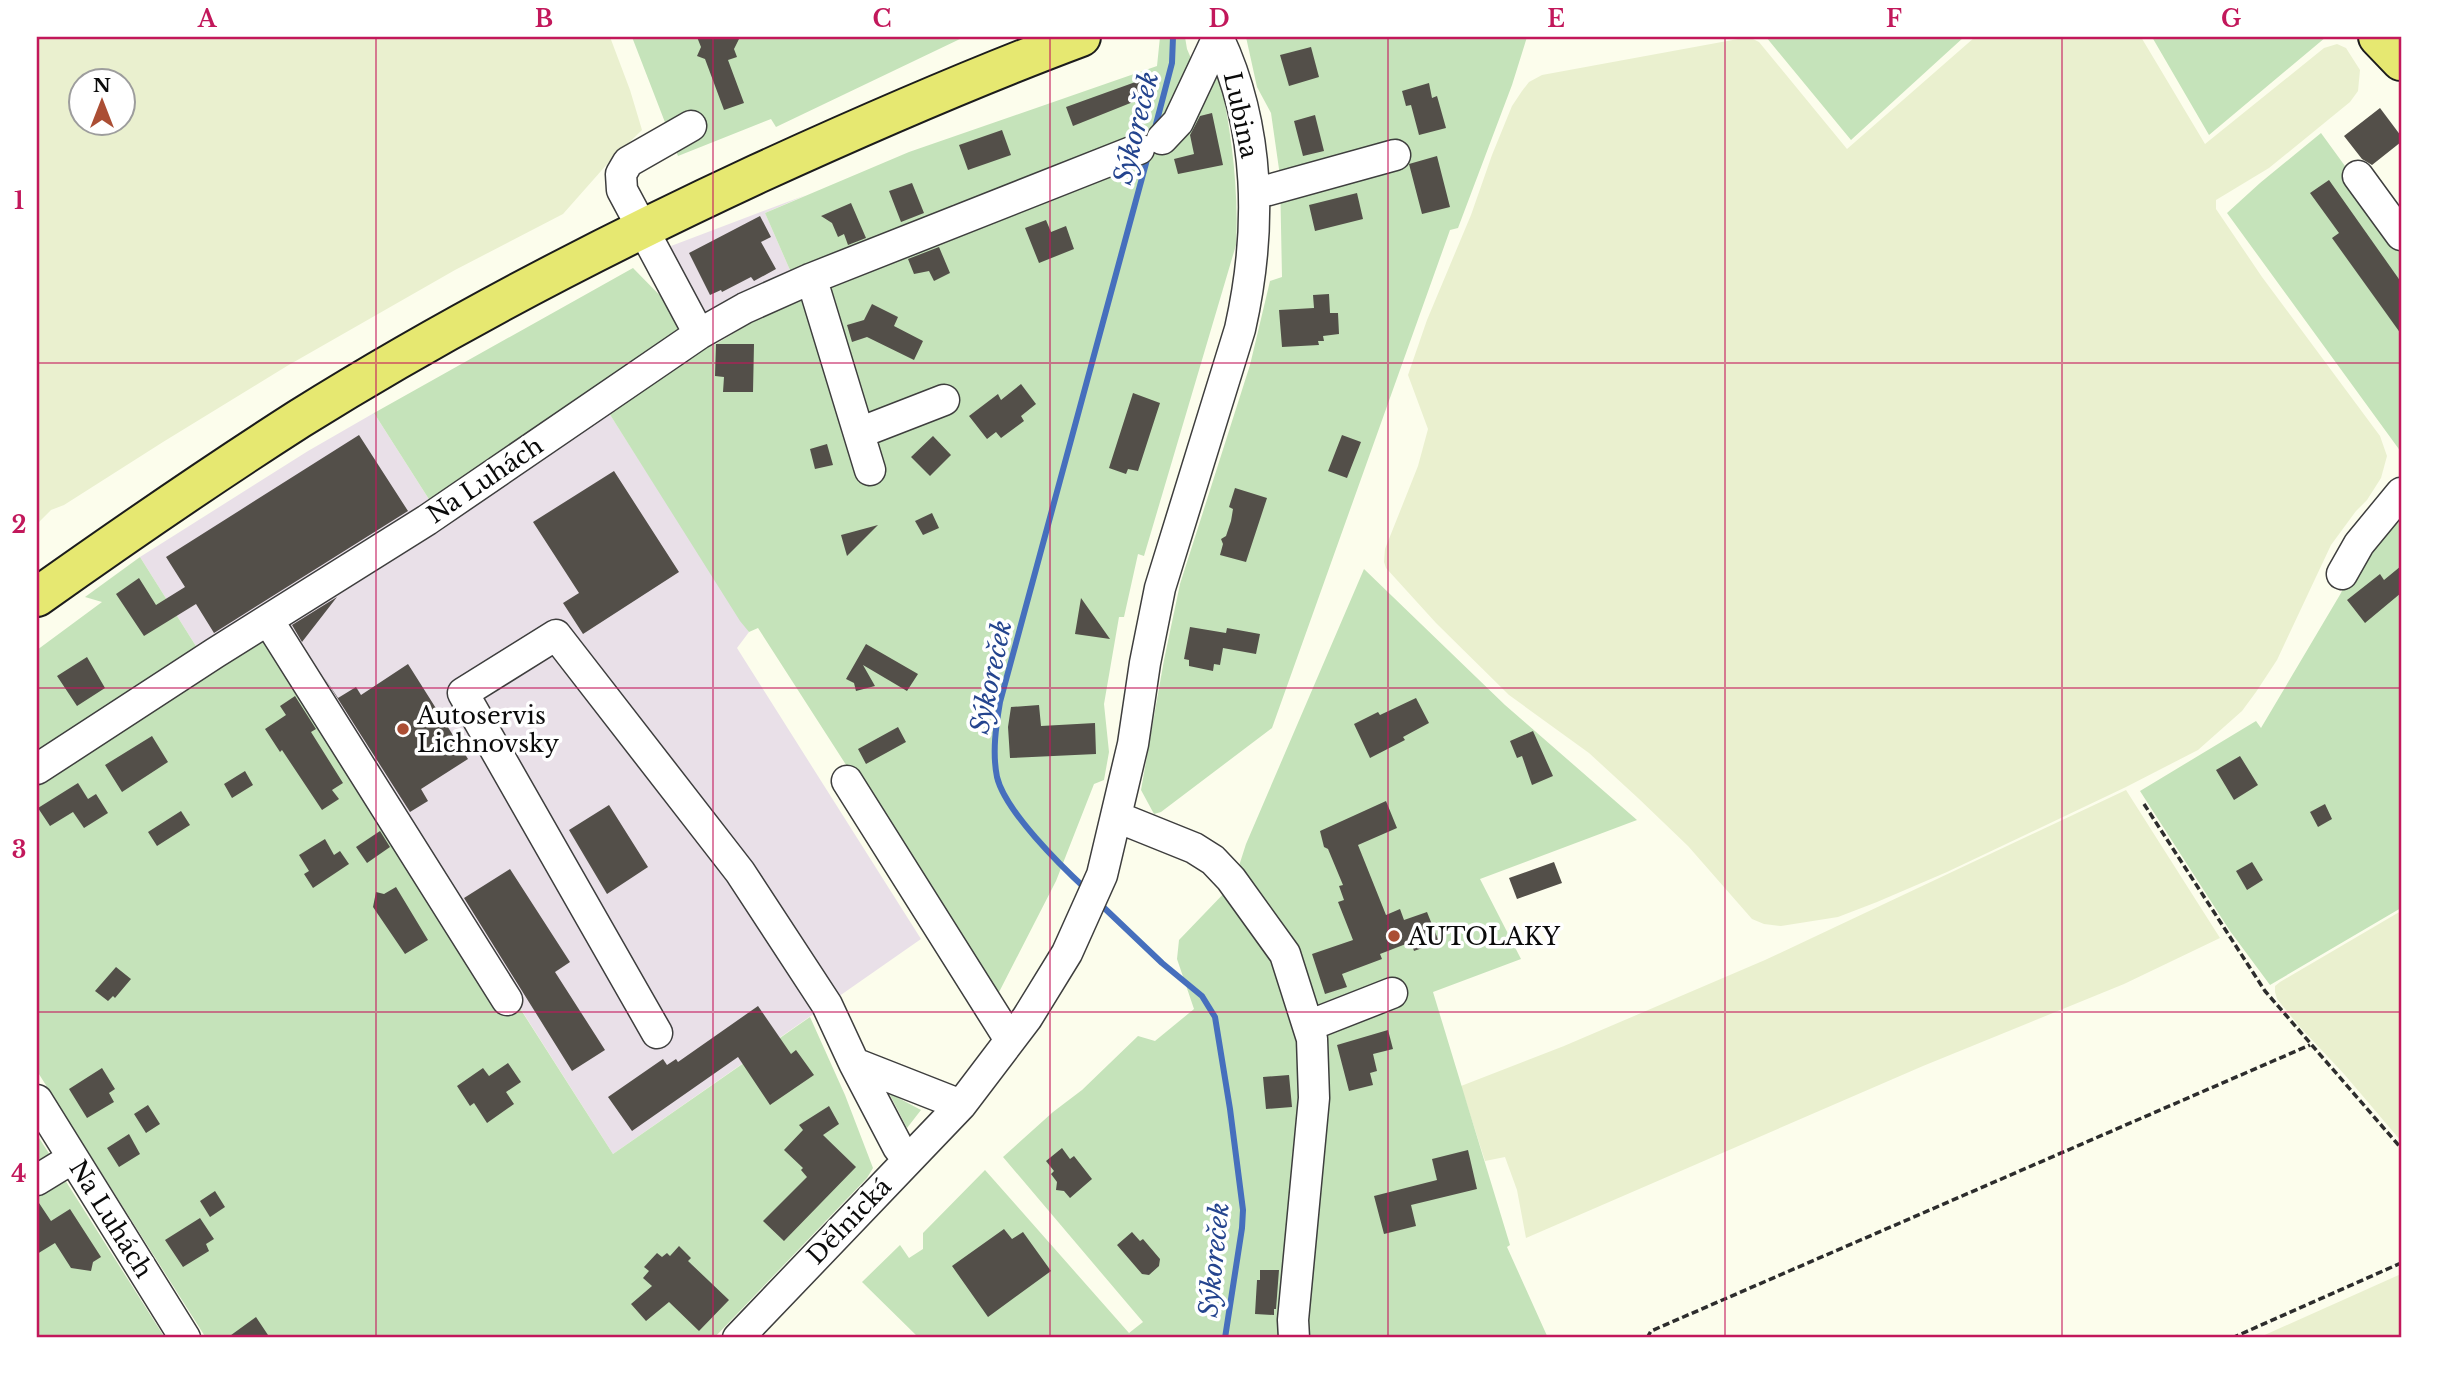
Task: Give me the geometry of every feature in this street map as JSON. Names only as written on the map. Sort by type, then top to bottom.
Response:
[{"type":"main road","points":[[37,597],[153,514],[300,419],[450,330],[642,228],[830,141],[1017,48],[1082,37]]},
{"type":"main road","points":[[2378,37],[2401,61]]},
{"type":"street","name":"Na Luhách","points":[[37,769],[427,520],[699,334],[745,308],[810,279],[1151,144],[1178,122],[1218,37]]},
{"type":"street","name":"Lubina","points":[[1117,817],[1133,744],[1160,588],[1240,329],[1248,295],[1254,245],[1254,194],[1245,117],[1233,70],[1218,37]]},
{"type":"street","points":[[691,126],[628,162],[621,174],[622,190],[699,334]]},
{"type":"street","points":[[1254,194],[1395,155]]},
{"type":"street","points":[[2358,176],[2401,235]]},
{"type":"street","points":[[810,279],[817,293],[870,470]]},
{"type":"street","points":[[859,433],[944,400]]},
{"type":"street","points":[[2342,574],[2359,544],[2401,493]]},
{"type":"street","points":[[268,620],[507,1000]]},
{"type":"street","points":[[657,1033],[463,694],[556,635],[740,872],[827,1005],[854,1063],[907,1160]]},
{"type":"street","points":[[847,782],[1010,1040]]},
{"type":"street","points":[[1117,817],[1194,848],[1213,860],[1231,879],[1284,954],[1312,1040],[1314,1110],[1293,1320],[1294,1338]]},
{"type":"street","name":"Dělnická","points":[[738,1338],[961,1105],[1010,1040],[1049,985],[1067,953],[1102,874],[1117,817]]},
{"type":"street","points":[[1308,1026],[1392,993]]},
{"type":"street","points":[[854,1063],[961,1105]]},
{"type":"street","name":"Na Luhách","points":[[37,1100],[185,1338]]},
{"type":"street","points":[[37,1181],[73,1158]]},
{"type":"path","points":[[2144,804],[2265,991],[2401,1147]]},
{"type":"path","points":[[1647,1338],[1651,1331],[2310,1045]]},
{"type":"path","points":[[2232,1338],[2401,1264]]},
{"type":"shaded area","points":[[806,195],[765,213],[793,277],[717,319],[707,311],[703,314],[671,246]]},
{"type":"shaded area","points":[[374,413],[432,504],[199,651],[140,557],[308,451]]},
{"type":"shaded area","points":[[609,413],[749,632],[737,648],[921,939],[613,1154],[277,626]]},
{"type":"green space","points":[[37,37],[610,37],[642,130],[609,162],[563,214],[455,270],[287,366],[64,505],[51,510],[37,524]]},
{"type":"green space","points":[[632,37],[960,39],[776,127],[771,119],[678,156]]},
{"type":"green space","points":[[1160,37],[1185,37],[1193,63],[1177,114],[1144,141],[1144,133],[1143,138],[976,203],[969,200],[952,205],[948,213],[793,277],[765,213],[909,152],[1157,66]]},
{"type":"green space","points":[[1246,37],[1527,37],[1512,85],[1458,228],[1450,230],[1272,728],[1161,812],[1154,814],[1141,790],[1180,584],[1250,365],[1270,281],[1282,277],[1280,176],[1271,113],[1257,87]]},
{"type":"green space","points":[[1749,37],[1759,42],[1847,149],[1975,37],[2141,37],[2205,144],[2324,48],[2337,44],[2346,48],[2360,70],[2358,91],[2350,102],[2269,168],[2216,200],[2216,209],[2262,277],[2380,436],[2387,456],[2381,478],[2331,545],[2277,660],[2242,711],[2198,750],[1947,872],[1877,902],[1838,917],[1781,926],[1752,919],[1688,846],[1638,798],[1589,753],[1509,695],[1436,623],[1386,568],[1384,562],[1385,549],[1418,466],[1428,429],[1408,375],[1492,155],[1512,106],[1522,91],[1529,82],[1542,75]]},
{"type":"green space","points":[[1766,37],[1964,37],[1851,140]]},
{"type":"green space","points":[[2152,37],[2326,37],[2209,135]]},
{"type":"green space","points":[[1219,73],[1233,159],[1236,245],[1144,556],[1138,554],[1124,617],[1119,617],[1104,704],[1109,752],[1104,780],[1094,784],[1056,881],[996,998],[758,628],[749,632],[740,621],[609,413],[708,347],[768,312],[1134,166],[1213,74]]},
{"type":"green space","points":[[2321,133],[2401,243],[2401,452],[2227,213]]},
{"type":"green space","points":[[633,268],[682,318],[682,341],[432,504],[374,413]]},
{"type":"green space","points":[[2401,505],[2401,908],[2270,985],[2230,931],[2140,791],[2256,721],[2261,728],[2341,593],[2348,576]]},
{"type":"green space","points":[[140,557],[199,651],[37,756],[37,650],[102,602],[85,597]]},
{"type":"green space","points":[[1364,569],[1505,705],[1637,820],[1480,879],[1521,959],[1433,992],[1510,1245],[1507,1247],[1548,1338],[1303,1338],[1313,1221],[1318,1217],[1321,1187],[1322,1067],[1238,869],[1246,844]]},
{"type":"green space","points":[[266,634],[514,999],[613,1154],[810,1017],[845,1095],[873,1168],[867,1178],[714,1338],[206,1338],[37,1071],[37,783]]},
{"type":"green space","points":[[2126,790],[2220,938],[2124,984],[1923,1066],[1526,1238],[1517,1190],[1505,1157],[1485,1161],[1461,1086],[1564,1046],[1765,960]]},
{"type":"green space","points":[[1229,888],[1269,941],[1299,1018],[1304,1111],[1286,1338],[919,1338],[862,1282],[900,1245],[909,1258],[923,1249],[923,1233],[985,1170],[1129,1333],[1143,1322],[1003,1157],[1082,1090],[1138,1036],[1155,1041],[1194,1009],[1177,959],[1179,940]]},
{"type":"green space","points":[[2401,911],[2401,1141],[2277,999],[2275,986]]},
{"type":"green space","points":[[889,1093],[921,1110],[907,1128]]},
{"type":"green space","points":[[37,1135],[52,1158],[37,1168]]},
{"type":"green space","points":[[65,1180],[165,1338],[37,1338],[37,1196]]},
{"type":"green space","points":[[2401,1274],[2401,1338],[2258,1338]]},
{"type":"building","points":[[697,37],[740,37],[734,49],[737,57],[728,60],[744,103],[724,110],[705,59],[697,56],[701,47]]},
{"type":"building","points":[[1311,47],[1319,77],[1289,86],[1280,55]]},
{"type":"building","points":[[1141,80],[1148,96],[1073,126],[1066,107]]},
{"type":"building","points":[[1429,83],[1432,98],[1437,96],[1446,128],[1419,135],[1411,105],[1406,106],[1402,91]]},
{"type":"building","points":[[2380,108],[2401,136],[2401,142],[2372,165],[2362,159],[2344,136]]},
{"type":"building","points":[[1212,113],[1223,165],[1178,174],[1174,159],[1194,154],[1190,135],[1200,116]]},
{"type":"building","points":[[1315,115],[1324,151],[1303,156],[1294,121]]},
{"type":"building","points":[[1002,130],[1011,155],[968,170],[959,145]]},
{"type":"building","points":[[1437,156],[1450,207],[1422,214],[1409,164]]},
{"type":"building","points":[[2329,180],[2401,282],[2401,334],[2332,238],[2339,233],[2310,193]]},
{"type":"building","points":[[912,183],[924,213],[901,222],[889,191]]},
{"type":"building","points":[[1357,193],[1363,219],[1315,231],[1309,205]]},
{"type":"building","points":[[851,203],[866,238],[848,245],[844,234],[838,237],[832,223],[821,216]]},
{"type":"building","points":[[760,216],[771,237],[761,242],[776,269],[754,281],[751,277],[710,295],[689,253]]},
{"type":"building","points":[[1046,220],[1051,232],[1066,226],[1074,249],[1039,263],[1025,228]]},
{"type":"building","points":[[939,247],[950,273],[934,281],[929,271],[914,274],[908,259]]},
{"type":"building","points":[[1329,294],[1330,313],[1338,313],[1339,334],[1323,336],[1324,341],[1318,341],[1319,345],[1282,347],[1279,310],[1314,308],[1313,295]]},
{"type":"building","points":[[872,304],[898,317],[894,326],[923,341],[914,360],[867,337],[852,342],[847,325],[864,320]]},
{"type":"building","points":[[716,344],[754,344],[753,392],[723,392],[724,377],[715,376]]},
{"type":"building","points":[[1021,384],[1036,404],[1021,416],[1024,421],[1001,438],[996,432],[987,439],[969,416],[998,394],[1001,400]]},
{"type":"building","points":[[1133,393],[1160,403],[1138,471],[1128,469],[1126,474],[1109,468]]},
{"type":"building","points":[[359,435],[408,511],[214,633],[196,604],[144,636],[116,594],[139,578],[156,605],[185,587],[166,557]]},
{"type":"building","points":[[1342,435],[1361,442],[1347,478],[1328,471]]},
{"type":"building","points":[[933,436],[951,455],[930,476],[911,457]]},
{"type":"building","points":[[827,444],[833,465],[815,469],[810,449]]},
{"type":"building","points":[[614,471],[679,572],[583,634],[563,603],[579,593],[533,522]]},
{"type":"building","points":[[1235,488],[1267,498],[1246,562],[1220,555],[1223,544],[1221,539],[1226,536],[1231,521],[1233,509],[1229,507]]},
{"type":"building","points":[[932,513],[939,528],[923,535],[915,521]]},
{"type":"building","points":[[878,525],[847,556],[841,535]]},
{"type":"building","points":[[2401,566],[2401,593],[2365,623],[2347,600],[2380,574],[2384,580]]},
{"type":"building","points":[[337,597],[302,642],[292,625]]},
{"type":"building","points":[[1081,598],[1110,639],[1075,634]]},
{"type":"building","points":[[1190,627],[1226,633],[1227,628],[1260,634],[1256,654],[1223,648],[1220,665],[1214,664],[1213,671],[1189,666],[1189,660],[1184,659]]},
{"type":"building","points":[[866,644],[918,674],[907,691],[863,665],[875,686],[856,691],[854,683],[846,679]]},
{"type":"building","points":[[87,657],[105,688],[77,706],[57,676]]},
{"type":"building","name":"Autoservis Lichnovsky","points":[[408,664],[468,759],[421,789],[428,801],[410,812],[324,677],[338,698],[356,687],[361,695]]},
{"type":"building","points":[[295,696],[316,729],[311,732],[343,783],[332,790],[339,799],[322,810],[265,729],[286,715],[280,706]]},
{"type":"building","points":[[1416,698],[1429,723],[1403,737],[1405,740],[1370,758],[1354,724]]},
{"type":"building","points":[[1039,705],[1041,726],[1095,723],[1096,754],[1010,758],[1008,727],[1011,707]]},
{"type":"building","points":[[898,727],[906,742],[866,764],[858,749]]},
{"type":"building","points":[[1533,731],[1553,776],[1532,785],[1522,756],[1517,758],[1510,741]]},
{"type":"building","points":[[152,736],[168,762],[122,792],[105,765]]},
{"type":"building","points":[[2240,756],[2258,785],[2234,800],[2216,770]]},
{"type":"building","points":[[245,771],[253,785],[232,798],[224,784]]},
{"type":"building","points":[[78,783],[88,799],[96,794],[108,813],[84,828],[73,812],[50,826],[38,808]]},
{"type":"building","points":[[1386,801],[1397,828],[1358,845],[1386,915],[1400,909],[1404,920],[1427,912],[1439,942],[1414,951],[1411,942],[1380,954],[1382,959],[1342,974],[1347,987],[1325,994],[1312,954],[1353,940],[1338,902],[1344,900],[1339,886],[1343,885],[1328,849],[1324,847],[1320,831]]},
{"type":"building","points":[[2325,804],[2332,819],[2318,827],[2310,812]]},
{"type":"building","points":[[609,805],[648,867],[607,894],[569,830]]},
{"type":"building","points":[[181,811],[190,825],[157,846],[148,832]]},
{"type":"building","points":[[380,831],[390,847],[367,863],[356,847]]},
{"type":"building","points":[[325,839],[334,855],[340,851],[349,864],[313,888],[304,874],[309,871],[299,855]]},
{"type":"building","points":[[1554,862],[1562,883],[1517,899],[1509,878]]},
{"type":"building","points":[[2252,862],[2263,880],[2247,890],[2236,871]]},
{"type":"building","points":[[510,869],[570,962],[555,972],[605,1050],[572,1071],[464,898]]},
{"type":"building","points":[[396,887],[428,940],[405,954],[373,907],[376,892],[384,894]]},
{"type":"building","points":[[116,967],[131,979],[115,998],[113,996],[108,1001],[95,991]]},
{"type":"building","points":[[758,1006],[791,1054],[796,1050],[814,1075],[770,1105],[738,1057],[632,1131],[608,1097],[663,1059],[667,1065],[676,1059],[678,1062]]},
{"type":"building","points":[[1388,1030],[1393,1049],[1373,1054],[1377,1071],[1370,1073],[1373,1085],[1349,1091],[1337,1045]]},
{"type":"building","points":[[508,1063],[521,1082],[506,1092],[514,1104],[487,1123],[474,1103],[470,1106],[457,1086],[483,1068],[489,1076]]},
{"type":"building","points":[[102,1068],[115,1089],[109,1093],[114,1102],[87,1118],[69,1089]]},
{"type":"building","points":[[1289,1075],[1292,1107],[1266,1109],[1263,1077]]},
{"type":"building","points":[[148,1105],[160,1124],[146,1133],[134,1114]]},
{"type":"building","points":[[829,1106],[839,1124],[823,1135],[856,1167],[784,1241],[763,1221],[807,1177],[801,1170],[803,1168],[784,1150],[803,1130],[799,1125]]},
{"type":"building","points":[[129,1134],[140,1154],[119,1167],[107,1148]]},
{"type":"building","points":[[1062,1148],[1070,1159],[1074,1156],[1092,1179],[1070,1198],[1064,1191],[1056,1190],[1057,1182],[1051,1174],[1054,1171],[1046,1161]]},
{"type":"building","points":[[1468,1150],[1477,1189],[1411,1205],[1416,1226],[1384,1234],[1374,1196],[1437,1180],[1432,1159]]},
{"type":"building","points":[[215,1191],[225,1207],[210,1217],[200,1201]]},
{"type":"building","points":[[37,1200],[51,1221],[70,1209],[101,1257],[93,1262],[91,1271],[71,1268],[55,1243],[37,1254]]},
{"type":"building","points":[[200,1218],[214,1239],[206,1244],[209,1251],[183,1267],[165,1240]]},
{"type":"building","points":[[1004,1229],[1012,1239],[1023,1232],[1051,1271],[988,1317],[952,1266]]},
{"type":"building","points":[[1132,1232],[1140,1241],[1143,1239],[1160,1259],[1159,1266],[1149,1275],[1142,1274],[1117,1245]]},
{"type":"building","points":[[679,1246],[691,1258],[688,1261],[729,1300],[699,1331],[669,1302],[646,1321],[631,1304],[652,1286],[643,1278],[649,1271],[644,1267],[657,1253],[662,1257],[667,1253],[670,1256]]},
{"type":"building","points":[[1260,1270],[1279,1270],[1274,1315],[1255,1314]]},
{"type":"building","points":[[256,1317],[270,1338],[227,1338]]},
{"type":"waterway","name":"Sýkoreček","points":[[1155,128],[1172,63],[1173,37]]},
{"type":"waterway","name":"Sýkoreček","points":[[1087,890],[1035,837],[1011,806],[997,777],[995,739],[1000,702],[1148,156]]},
{"type":"waterway","name":"Sýkoreček","points":[[1099,903],[1162,963],[1202,996],[1215,1017],[1243,1210],[1225,1338]]},
{"type":"place","name":"Autoservis Lichnovsky","points":[[403,729]]},
{"type":"place","name":"AUTOLAKY","points":[[1394,936]]}]
